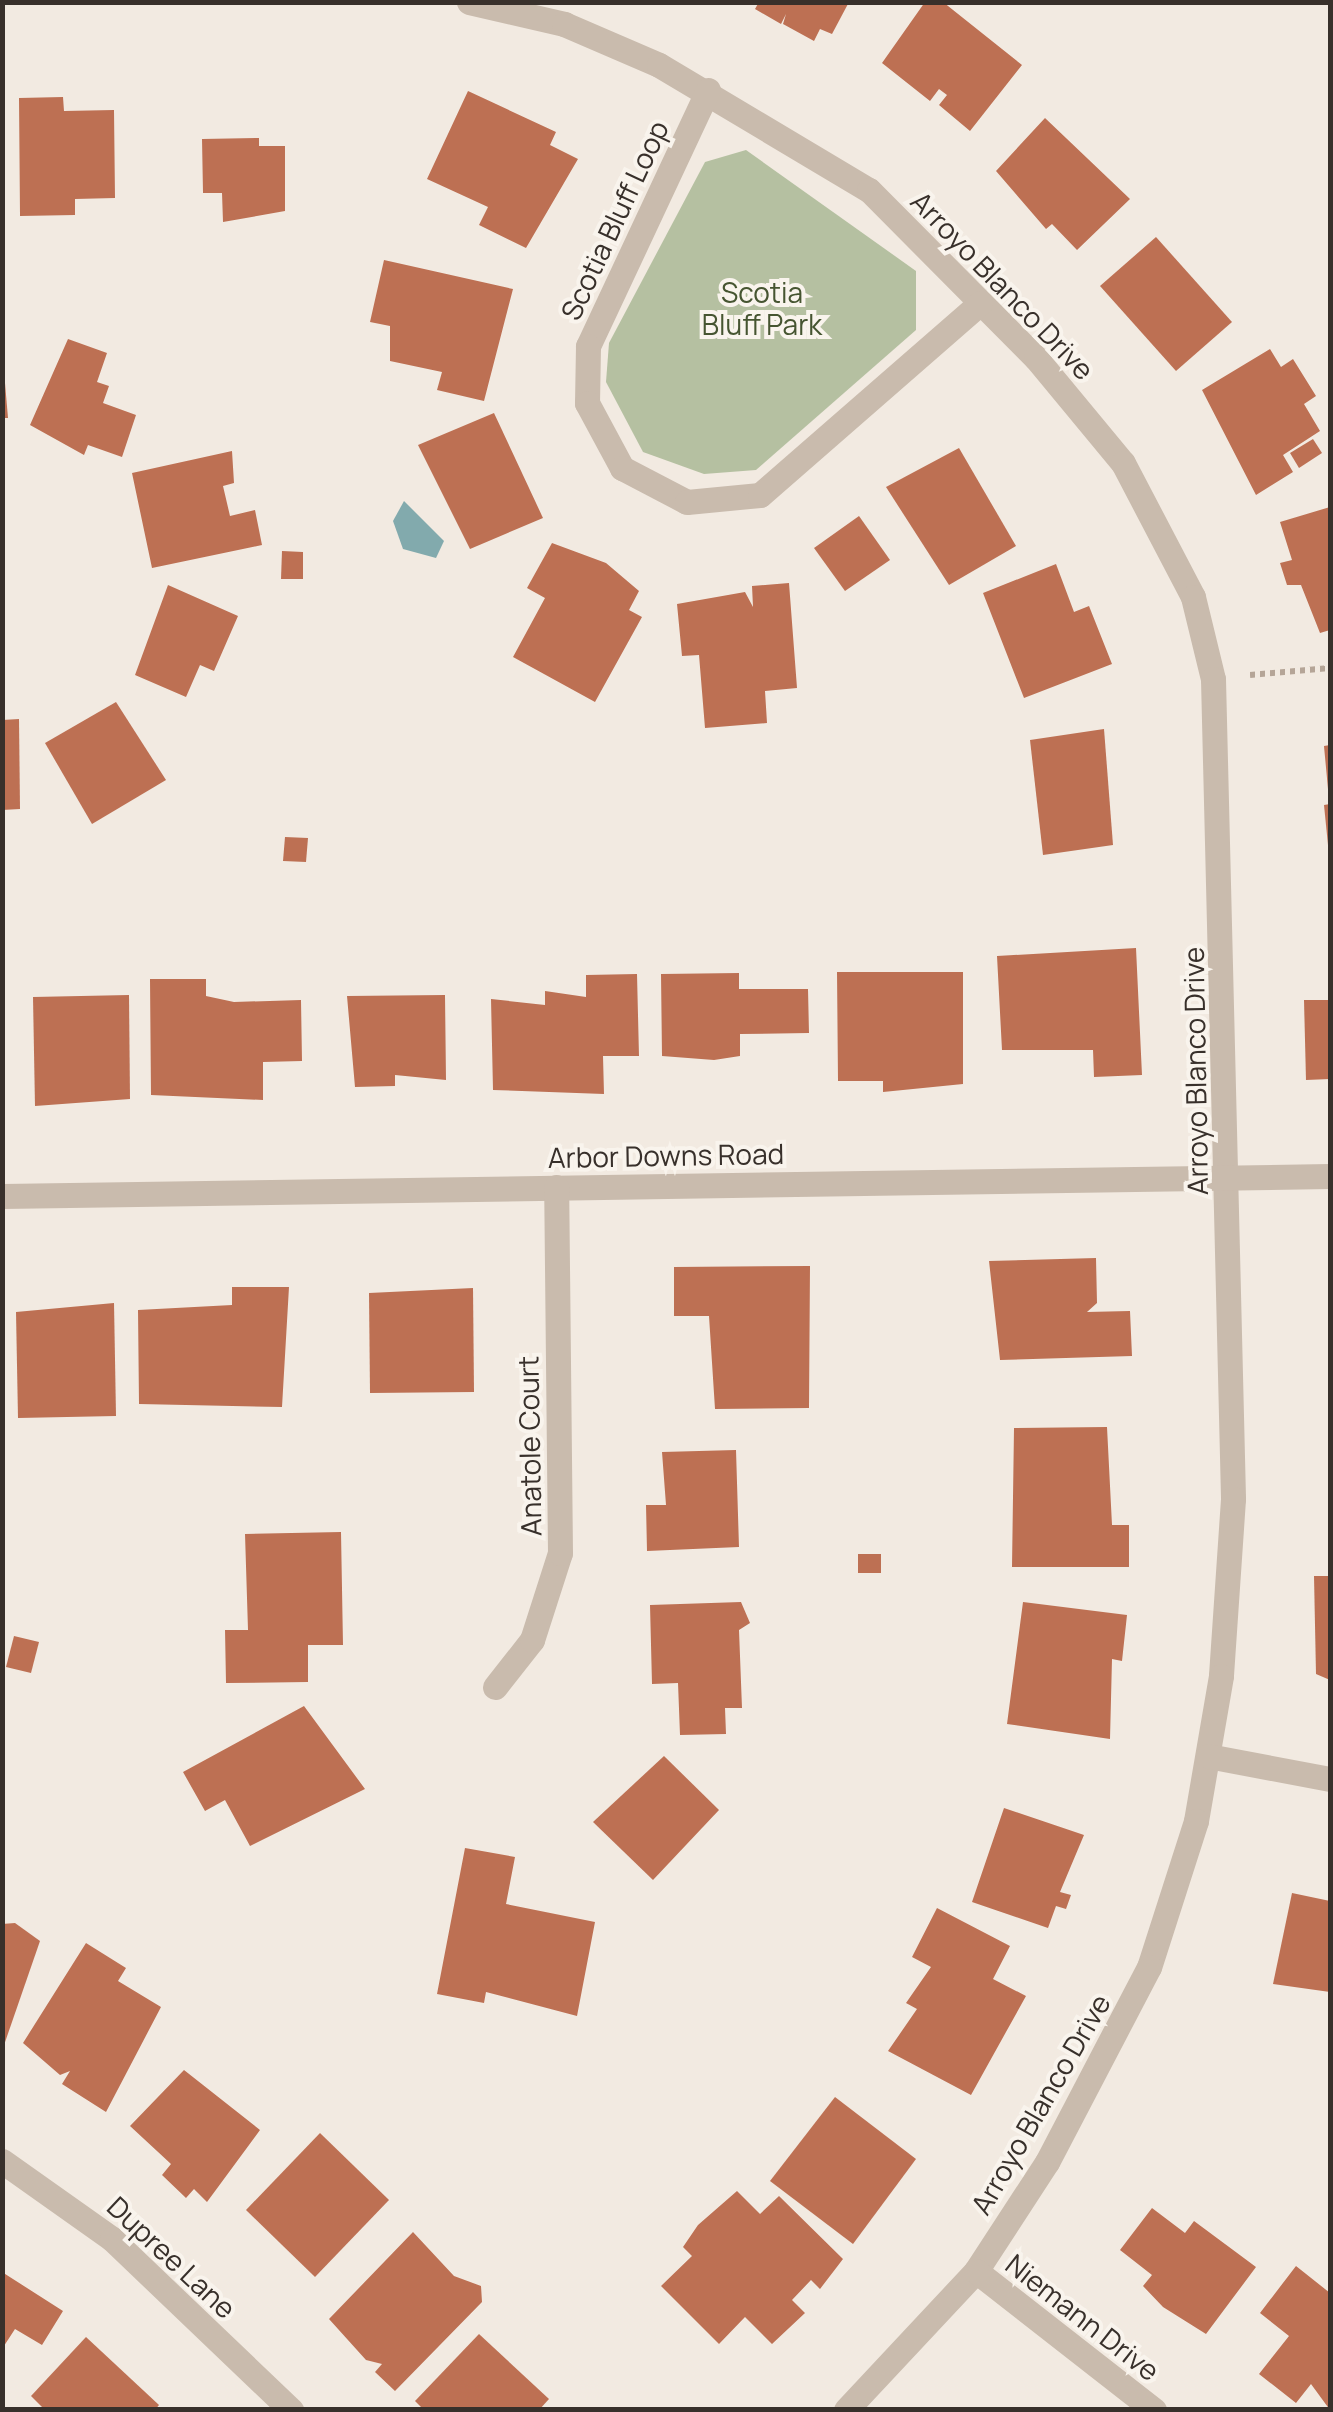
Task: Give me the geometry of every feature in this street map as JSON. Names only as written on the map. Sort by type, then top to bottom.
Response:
[{"type":"street","name":"Arroyo Blanco Drive","points":[[470,2],[564,24],[708,90],[868,190],[980,303],[1123,464],[1193,597],[1218,757],[1233,1499],[1208,1756],[1172,1905],[1114,2046],[976,2271],[846,2410]]},
{"type":"street","name":"Scotia Bluff Loop","points":[[708,90],[588,346],[587,403],[622,468],[688,502],[760,495],[980,303]]},
{"type":"street","name":"Arbor Downs Road","points":[[2,1196],[1330,1176]]},
{"type":"street","name":"Anatole Court","points":[[495,1686],[532,1640],[560,1553],[556,1187]]},
{"type":"street","points":[[1208,1756],[1330,1779]]},
{"type":"street","name":"Dupree Lane","points":[[2,2161],[112,2239],[290,2410]]},
{"type":"street","name":"Niemann Drive","points":[[976,2271],[1154,2410]]},
{"type":"path","points":[[1250,675],[1330,668]]},
{"type":"green space","name":"Scotia Bluff Park","points":[[746,150],[916,271],[916,330],[756,470],[704,474],[643,452],[606,382],[609,343],[705,162]]},
{"type":"water","points":[[404,501],[444,541],[436,558],[403,549],[393,521]]},
{"type":"building","points":[[759,2],[849,2],[832,34],[820,29],[814,41],[783,24],[786,14],[781,24],[755,9]]},
{"type":"building","points":[[925,2],[943,2],[1022,65],[970,131],[939,105],[947,95],[939,89],[930,101],[882,63]]},
{"type":"building","points":[[468,91],[556,132],[550,145],[578,159],[526,248],[479,225],[488,207],[427,179]]},
{"type":"building","points":[[63,97],[64,111],[114,110],[115,198],[75,199],[75,215],[20,216],[19,98]]},
{"type":"building","points":[[1045,118],[1130,199],[1077,250],[1052,224],[1046,229],[996,171]]},
{"type":"building","points":[[259,138],[259,146],[285,146],[285,211],[223,222],[222,193],[203,193],[202,139]]},
{"type":"building","points":[[1156,237],[1232,322],[1176,371],[1100,286]]},
{"type":"building","points":[[384,260],[513,289],[484,401],[437,390],[442,372],[390,361],[390,326],[370,322]]},
{"type":"building","points":[[68,339],[107,353],[97,382],[109,386],[103,403],[136,415],[122,457],[88,445],[84,455],[30,425]]},
{"type":"building","points":[[2,348],[8,418],[2,418]]},
{"type":"building","points":[[1270,349],[1281,367],[1293,359],[1316,396],[1304,404],[1320,431],[1283,455],[1293,472],[1256,495],[1202,390]]},
{"type":"building","points":[[494,413],[543,518],[470,549],[418,445]]},
{"type":"building","points":[[1313,439],[1322,453],[1299,468],[1290,453]]},
{"type":"building","points":[[959,448],[1016,546],[949,585],[886,487]]},
{"type":"building","points":[[232,451],[234,483],[223,486],[230,516],[255,510],[262,545],[152,568],[132,473]]},
{"type":"building","points":[[1330,507],[1330,630],[1320,633],[1301,585],[1287,585],[1280,563],[1292,560],[1280,522]]},
{"type":"building","points":[[859,516],[890,560],[845,591],[814,548]]},
{"type":"building","points":[[552,543],[606,563],[639,591],[629,610],[642,617],[595,702],[513,657],[545,598],[527,588]]},
{"type":"building","points":[[282,551],[303,552],[303,579],[281,579]]},
{"type":"building","points":[[1056,564],[1074,612],[1089,606],[1112,664],[1024,698],[983,593]]},
{"type":"building","points":[[789,583],[797,688],[765,691],[767,723],[705,728],[699,655],[682,656],[677,604],[745,592],[753,607],[752,586]]},
{"type":"building","points":[[168,585],[238,616],[214,671],[200,665],[186,697],[135,675]]},
{"type":"building","points":[[116,702],[166,780],[92,824],[45,743]]},
{"type":"building","points":[[19,719],[20,809],[2,810],[2,720]]},
{"type":"building","points":[[1104,729],[1113,845],[1043,855],[1030,740]]},
{"type":"building","points":[[1330,745],[1330,789],[1328,789],[1324,746]]},
{"type":"building","points":[[1330,804],[1330,845],[1328,845],[1324,805]]},
{"type":"building","points":[[285,837],[308,838],[306,862],[283,861]]},
{"type":"building","points":[[1136,948],[1142,1075],[1094,1077],[1093,1050],[1002,1050],[997,956]]},
{"type":"building","points":[[837,972],[963,972],[963,1084],[883,1092],[883,1081],[838,1081]]},
{"type":"building","points":[[739,973],[739,989],[808,989],[809,1033],[740,1034],[740,1056],[714,1060],[662,1056],[661,974]]},
{"type":"building","points":[[637,974],[639,1056],[603,1056],[604,1094],[493,1090],[491,999],[545,1005],[545,991],[586,997],[586,975]]},
{"type":"building","points":[[150,979],[206,979],[206,996],[234,1002],[301,1000],[302,1061],[263,1062],[263,1100],[151,1095]]},
{"type":"building","points":[[129,995],[130,1099],[35,1106],[33,997]]},
{"type":"building","points":[[445,995],[446,1080],[395,1075],[395,1086],[355,1087],[347,996]]},
{"type":"building","points":[[1304,1000],[1330,1000],[1330,1079],[1306,1080]]},
{"type":"building","points":[[1096,1258],[1097,1303],[1087,1312],[1130,1311],[1132,1356],[1000,1360],[989,1261]]},
{"type":"building","points":[[810,1266],[809,1408],[715,1409],[709,1316],[674,1316],[674,1267]]},
{"type":"building","points":[[232,1287],[289,1287],[282,1407],[139,1404],[138,1310],[232,1305]]},
{"type":"building","points":[[473,1288],[474,1392],[370,1393],[369,1293]]},
{"type":"building","points":[[114,1303],[116,1416],[18,1418],[16,1312]]},
{"type":"building","points":[[1107,1427],[1112,1525],[1129,1525],[1129,1567],[1012,1567],[1014,1428]]},
{"type":"building","points":[[736,1450],[739,1547],[647,1551],[646,1505],[666,1505],[662,1452]]},
{"type":"building","points":[[341,1532],[343,1645],[308,1645],[308,1682],[226,1683],[225,1630],[248,1630],[245,1534]]},
{"type":"building","points":[[858,1554],[881,1554],[881,1573],[858,1573]]},
{"type":"building","points":[[1314,1576],[1330,1576],[1330,1680],[1316,1674]]},
{"type":"building","points":[[741,1602],[750,1623],[739,1630],[742,1708],[725,1708],[726,1734],[680,1735],[678,1683],[652,1684],[650,1605]]},
{"type":"building","points":[[1023,1602],[1127,1615],[1122,1661],[1112,1659],[1110,1739],[1007,1724]]},
{"type":"building","points":[[14,1636],[39,1642],[31,1673],[6,1667]]},
{"type":"building","points":[[304,1706],[365,1789],[250,1846],[225,1800],[205,1811],[183,1772]]},
{"type":"building","points":[[664,1756],[719,1810],[653,1880],[593,1822]]},
{"type":"building","points":[[1004,1808],[1084,1835],[1060,1892],[1071,1895],[1066,1909],[1056,1906],[1048,1928],[972,1902]]},
{"type":"building","points":[[465,1848],[515,1857],[506,1904],[595,1922],[577,2016],[486,1992],[484,2003],[437,1994]]},
{"type":"building","points":[[1292,1893],[1330,1901],[1330,1992],[1273,1984]]},
{"type":"building","points":[[937,1908],[1010,1946],[993,1979],[1026,1996],[971,2095],[888,2051],[917,2009],[906,2003],[931,1967],[912,1957]]},
{"type":"building","points":[[15,1923],[40,1941],[3,2048],[2,1924]]},
{"type":"building","points":[[86,1943],[126,1968],[118,1981],[161,2007],[106,2112],[62,2084],[70,2071],[60,2075],[23,2043]]},
{"type":"building","points":[[184,2070],[260,2130],[207,2202],[194,2189],[186,2198],[162,2175],[171,2164],[130,2126]]},
{"type":"building","points":[[835,2097],[916,2159],[853,2244],[770,2181]]},
{"type":"building","points":[[320,2133],[389,2200],[315,2277],[246,2210]]},
{"type":"building","points":[[737,2191],[760,2214],[779,2196],[843,2259],[820,2289],[811,2280],[792,2300],[805,2313],[772,2344],[745,2317],[719,2344],[661,2286],[692,2256],[683,2247],[698,2225]]},
{"type":"building","points":[[1152,2208],[1185,2233],[1194,2221],[1256,2267],[1206,2334],[1163,2307],[1143,2286],[1152,2275],[1120,2250]]},
{"type":"building","points":[[413,2232],[454,2276],[481,2286],[482,2302],[395,2391],[375,2372],[382,2364],[366,2360],[329,2319]]},
{"type":"building","points":[[1296,2266],[1330,2293],[1330,2410],[1311,2384],[1296,2403],[1259,2374],[1289,2336],[1260,2313]]},
{"type":"building","points":[[2,2272],[63,2311],[42,2345],[15,2329],[2,2349]]},
{"type":"building","points":[[479,2334],[549,2399],[539,2410],[424,2410],[415,2401]]},
{"type":"building","points":[[86,2337],[159,2405],[155,2410],[45,2410],[31,2396]]}]
